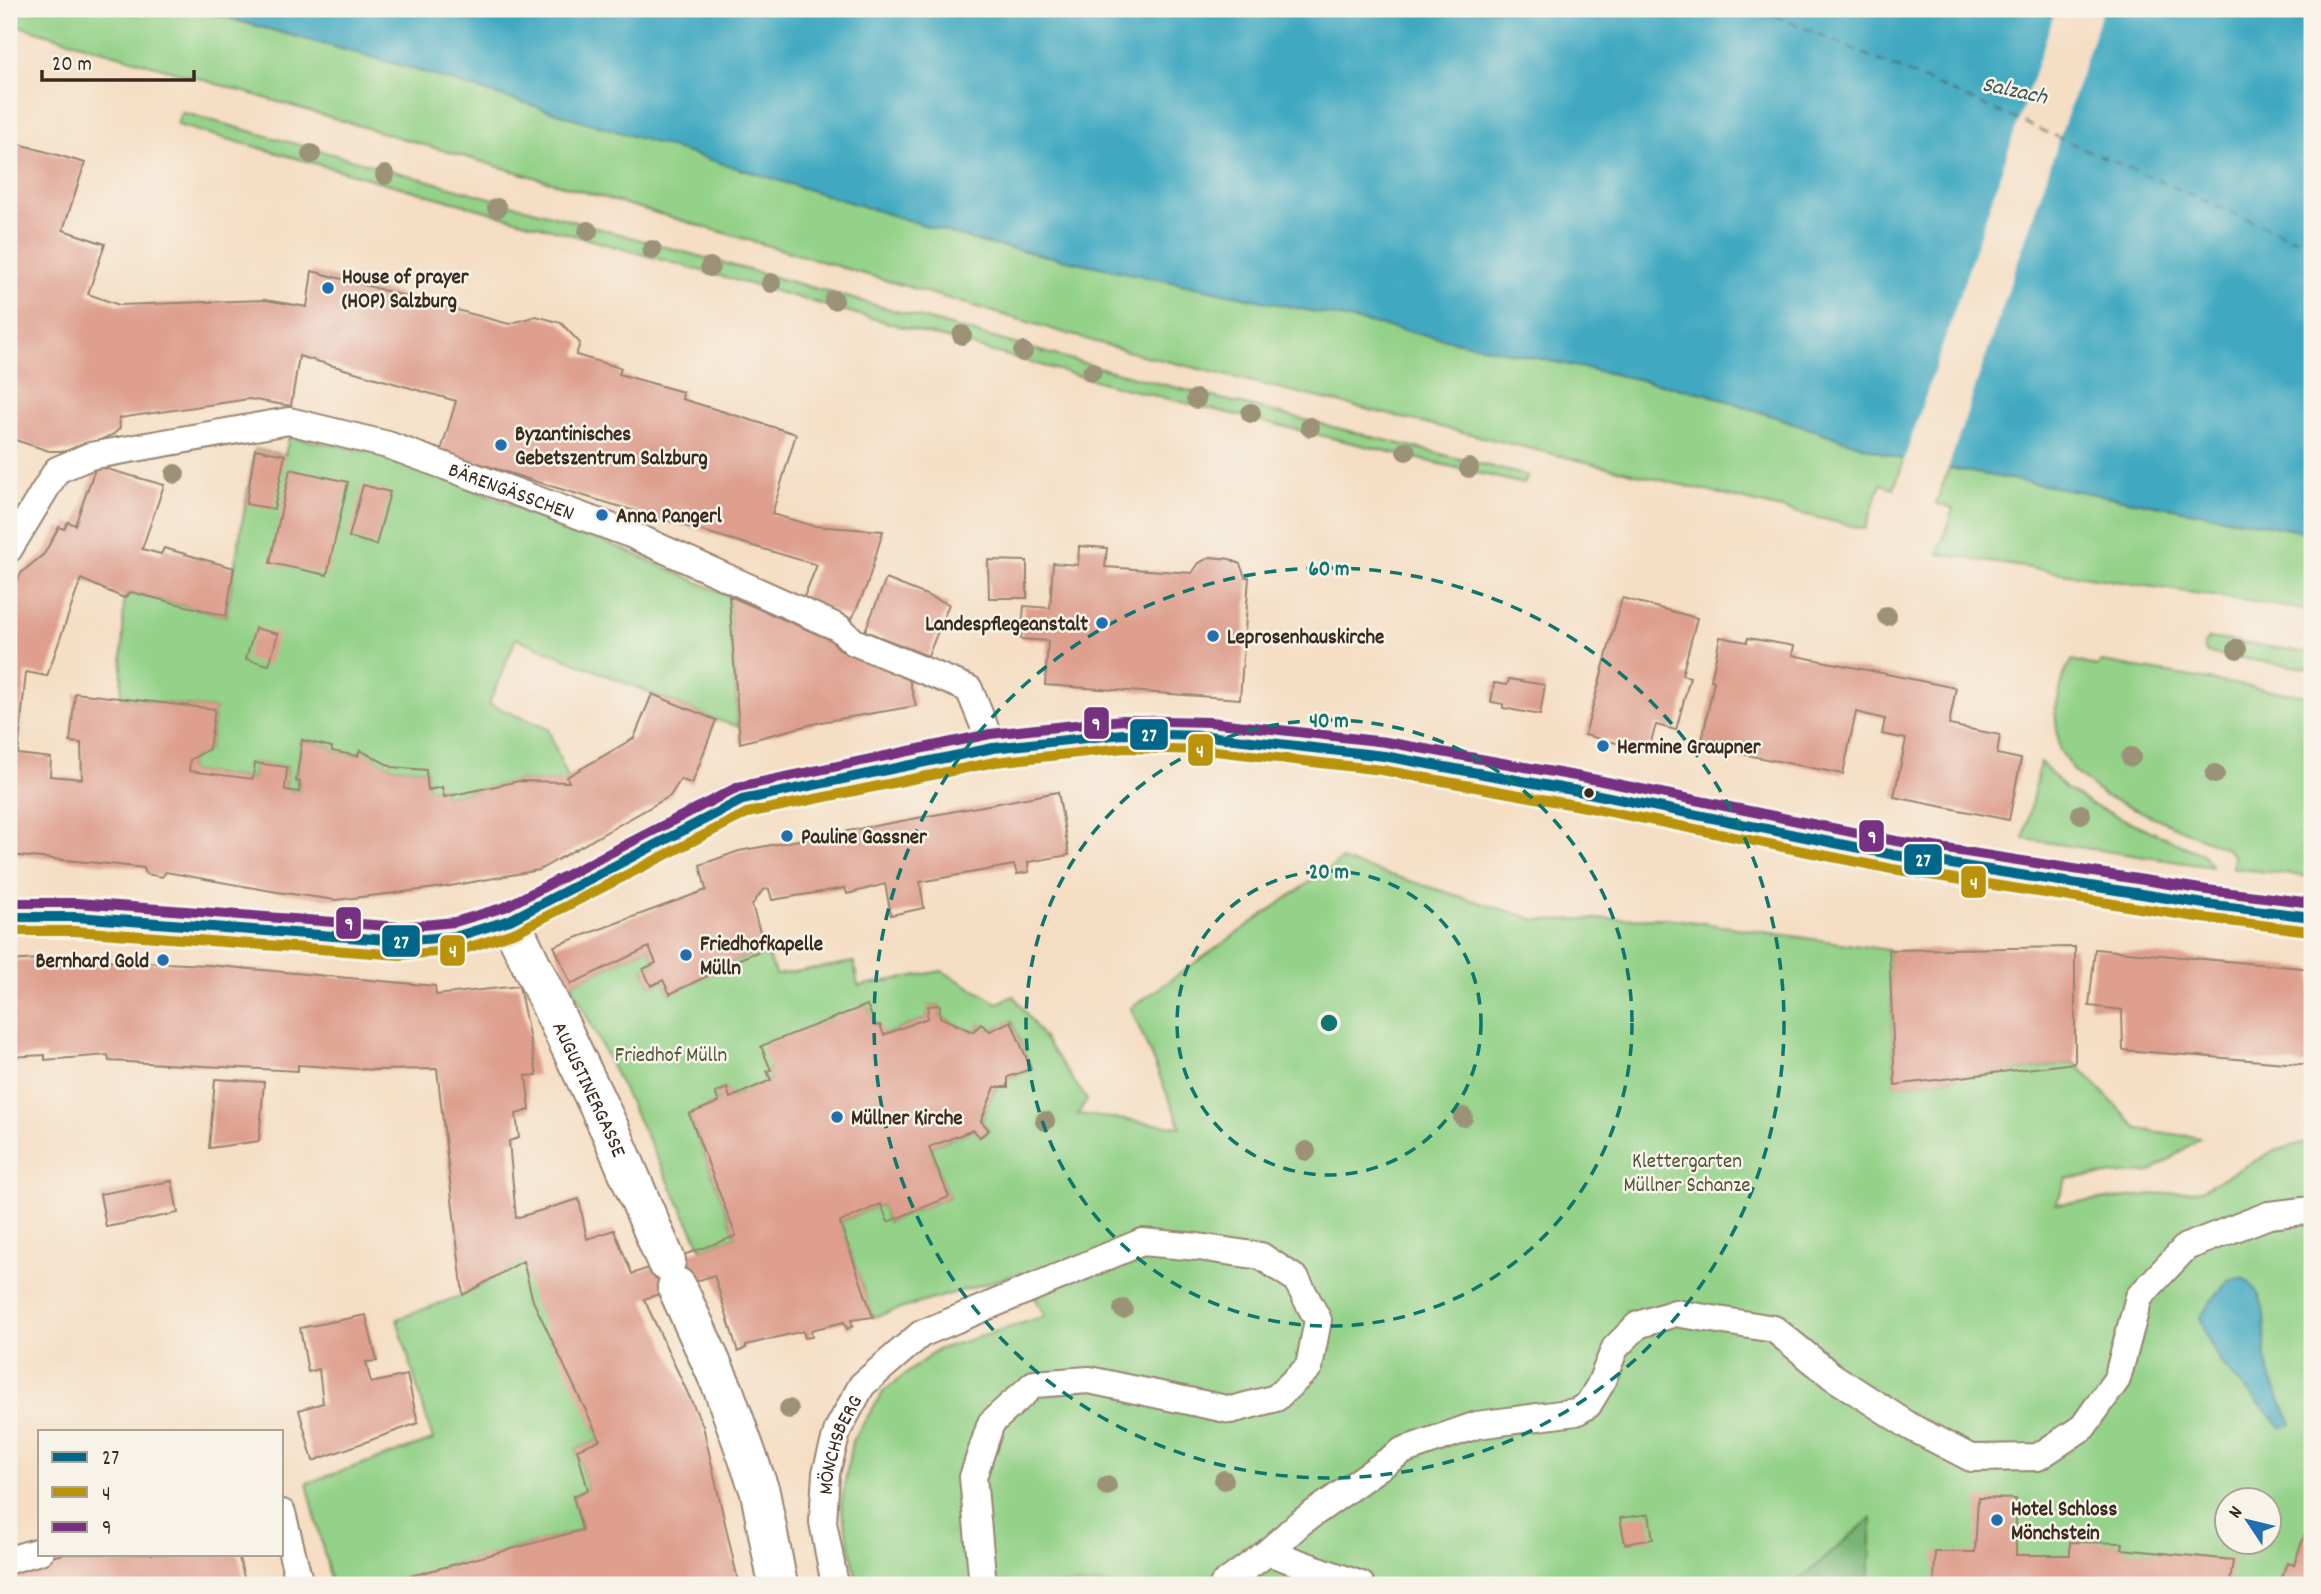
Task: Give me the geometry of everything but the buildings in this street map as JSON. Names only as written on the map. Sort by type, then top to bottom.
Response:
[{"type":"street","points":[[9,917],[76,917],[401,940],[458,936],[510,920],[742,800],[993,748],[1122,734],[1208,736],[1384,757],[1559,787],[1894,855],[2205,904],[2312,917]]},
{"type":"street","name":"AUGUSTINERGASSE","points":[[510,920],[611,1132],[724,1391],[760,1492],[778,1585]]},
{"type":"lane","name":"BÄRENGÄSSCHEN","points":[[9,549],[57,470],[90,456],[289,421],[388,445],[617,529],[839,628],[854,642],[969,689],[993,748]]},
{"type":"lane","points":[[1223,1585],[1268,1552],[1300,1523],[1402,1451],[1477,1425],[1576,1412],[1588,1405],[1600,1385],[1615,1348],[1638,1325],[1675,1313],[1774,1329],[1832,1376],[1911,1427],[1971,1458],[2038,1457],[2082,1427],[2117,1379],[2139,1297],[2186,1247],[2269,1215],[2312,1210]]},
{"type":"lane","name":"MÖNCHSBERG","points":[[835,1585],[823,1522],[826,1473],[838,1429],[862,1385],[921,1334],[1142,1242],[1261,1256],[1296,1279],[1318,1320],[1309,1367],[1276,1398],[1231,1410],[1088,1380],[1034,1384],[991,1423],[973,1477],[983,1585]]},
{"type":"lane","points":[[284,1521],[300,1585]]},
{"type":"lane","points":[[1268,1552],[1361,1585]]},
{"type":"lane","points":[[9,1560],[38,1553]]},
{"type":"green space","points":[[9,9],[195,9],[393,63],[980,242],[1704,393],[1904,460],[1894,488],[1881,484],[1865,529],[1137,354],[9,23]]},
{"type":"green space","points":[[181,112],[1130,376],[1528,476],[1524,484],[1123,388],[177,125]]},
{"type":"green space","points":[[289,437],[385,454],[625,550],[729,596],[738,726],[716,720],[516,638],[489,704],[548,729],[569,782],[519,781],[444,797],[442,787],[428,790],[426,770],[392,767],[360,751],[358,756],[332,751],[332,747],[302,740],[296,781],[300,782],[299,792],[285,790],[287,767],[255,763],[253,779],[189,771],[190,760],[209,749],[215,709],[121,698],[124,598],[131,592],[226,616],[255,449],[285,455]]},
{"type":"green space","points":[[1949,468],[2312,533],[2312,611],[1938,554],[1953,509],[1936,503]]},
{"type":"green space","points":[[2209,638],[2312,653],[2312,669],[2207,653],[2204,646]]},
{"type":"green space","points":[[2073,660],[2097,667],[2102,662],[2312,697],[2312,877],[2233,868],[2234,856],[2227,849],[2103,795],[2075,772],[2059,749],[2055,711],[2065,671]]},
{"type":"green space","points":[[2040,762],[2064,787],[2092,805],[2204,855],[2212,867],[2024,839]]},
{"type":"green space","points":[[1341,860],[1537,920],[1667,918],[1889,950],[1895,1085],[2075,1063],[2138,1129],[2200,1138],[2151,1172],[2067,1178],[2056,1204],[2201,1190],[2272,1152],[2312,1140],[2312,1536],[2305,1534],[2294,1565],[2287,1563],[2281,1580],[2291,1585],[1869,1585],[1871,1518],[1794,1585],[858,1585],[841,1506],[852,1441],[884,1391],[937,1350],[1045,1316],[1021,1273],[873,1317],[840,1222],[881,1204],[888,1222],[949,1197],[929,1147],[973,1130],[981,1137],[989,1130],[981,1121],[993,1092],[1002,1082],[1031,1069],[1012,1021],[990,1031],[981,1024],[973,1032],[940,1017],[940,1005],[929,1006],[927,1018],[884,1035],[876,1026],[867,1005],[767,1071],[771,1080],[730,1098],[726,1088],[715,1093],[719,1102],[689,1114],[736,1236],[702,1249],[571,984],[649,947],[656,963],[643,970],[651,986],[663,980],[670,994],[725,967],[724,965],[765,949],[776,975],[854,962],[858,986],[942,971],[998,1003],[1014,996],[1087,1100],[1078,1114],[1181,1127],[1131,1008]]},
{"type":"green space","points":[[523,1261],[600,1440],[577,1449],[588,1490],[573,1496],[582,1530],[401,1579],[402,1585],[332,1585],[307,1483],[433,1440],[397,1319],[463,1295]]},
{"type":"green space","points":[[1872,1517],[1869,1585],[1794,1585]]},
{"type":"water","name":"Salzach","points":[[195,9],[2312,9],[2312,533],[1904,460],[1704,393],[980,242],[393,63]]},
{"type":"water","points":[[2243,1278],[2253,1286],[2263,1307],[2268,1369],[2292,1424],[2282,1428],[2221,1363],[2200,1317],[2231,1279]]},
{"type":"pier","points":[[2056,9],[2103,9],[1947,471],[1903,463]]},
{"type":"ferry route","points":[[1760,9],[2292,238],[2312,240]]},
{"type":"transit line","name":"9","points":[[9,903],[77,903],[401,927],[455,922],[505,907],[738,787],[990,734],[1123,720],[1210,722],[1386,742],[1592,779],[1896,841],[2207,890],[2312,903]]},
{"type":"transit line","name":"27","points":[[9,917],[76,917],[401,941],[458,936],[510,920],[742,800],[993,748],[1123,734],[1208,736],[1384,756],[1589,793],[1894,855],[2205,904],[2312,917]]},
{"type":"transit line","name":"4","points":[[9,931],[75,931],[400,955],[461,950],[516,932],[747,813],[995,762],[1124,748],[1207,750],[1382,770],[1586,807],[1892,869],[2203,918],[2310,931]]},
{"type":"place","name":"House of prayer (HOP) Salzburg","points":[[328,288]]},
{"type":"place","name":"Byzantinisches Gebetszentrum Salzburg","points":[[501,445]]},
{"type":"place","name":"Anna Pangerl","points":[[602,515]]},
{"type":"place","name":"Landespflegeanstalt","points":[[1102,623]]},
{"type":"place","name":"Leprosenhauskirche","points":[[1213,636]]},
{"type":"place","name":"Hermine Graupner","points":[[1603,746]]},
{"type":"place","name":"Pauline Gassner","points":[[787,836]]},
{"type":"place","name":"Friedhofkapelle Mülln","points":[[686,955]]},
{"type":"place","name":"Bernhard Gold","points":[[163,960]]},
{"type":"place","name":"Müllner Kirche","points":[[837,1117]]},
{"type":"place","name":"Hotel Schloss Mönchstein","points":[[1997,1520]]},
{"type":"park label","name":"Friedhof Mülln","points":[[671,1054]]},
{"type":"park label","name":"Klettergarten Müllner Schanze","points":[[1687,1172]]}]
